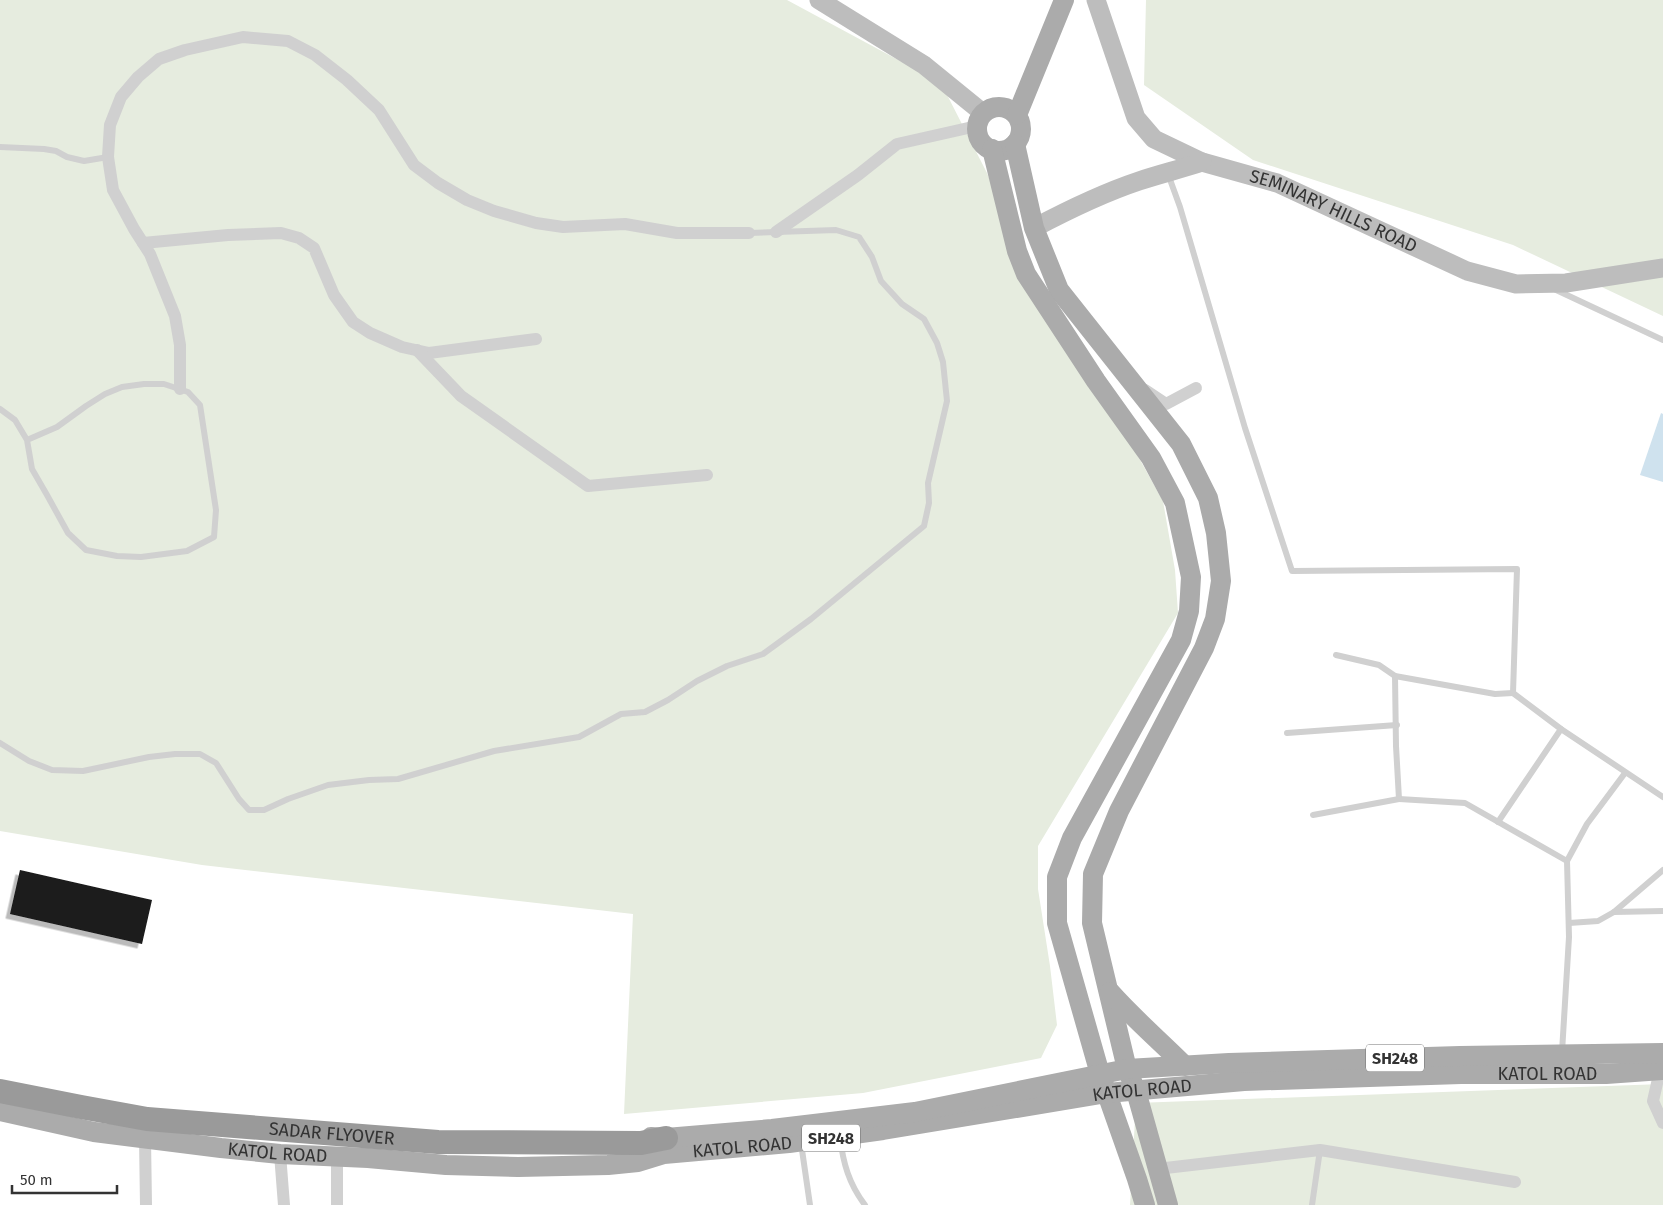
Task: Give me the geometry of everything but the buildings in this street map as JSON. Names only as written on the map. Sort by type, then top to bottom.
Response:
[{"type":"highway","name":"SADAR FLYOVER","points":[[0,1091],[148,1119],[438,1142],[606,1149]]},
{"type":"highway","name":"SADAR FLYOVER","points":[[0,1098],[89,1117],[146,1126],[440,1150],[606,1149],[641,1143],[665,1146]]},
{"type":"main road","points":[[1017,115],[1064,0]]},
{"type":"main road","points":[[995,107],[1007,108],[1017,115],[1022,125],[1021,135],[1015,144],[1004,150],[992,149],[984,144],[978,136],[980,120],[995,107]]},
{"type":"main road","points":[[1015,144],[1034,228],[1059,290],[1181,444],[1208,498],[1216,533],[1221,581],[1215,619],[1204,648],[1119,811],[1092,874],[1092,923],[1127,1069],[1136,1091],[1168,1205]]},
{"type":"main road","points":[[992,149],[1017,252],[1026,274],[1096,381],[1150,458],[1175,502],[1191,577],[1188,611],[1182,640],[1072,838],[1057,878],[1057,923],[1100,1074],[1145,1205]]},
{"type":"main road","points":[[1108,991],[1185,1066]]},
{"type":"main road","name":"KATOL ROAD","points":[[0,1111],[94,1132],[280,1154],[336,1156],[446,1165],[518,1167],[608,1165],[638,1162],[665,1146],[772,1129],[915,1112],[1127,1069],[1229,1063],[1460,1056],[1641,1054],[1662,1065]]},
{"type":"main road","name":"KATOL ROAD","points":[[0,1080],[46,1092],[142,1108],[439,1132],[665,1146],[801,1141],[1108,1093],[1244,1081],[1461,1074],[1606,1074],[1662,1065]]},
{"type":"street","points":[[776,232],[858,175],[898,144],[980,120],[924,65],[819,0]]},
{"type":"street","name":"SEMINARY HILLS ROAD","points":[[1096,0],[1136,118],[1154,139],[1202,162],[1277,183],[1467,271],[1516,284],[1566,283],[1663,268]]},
{"type":"street","points":[[180,389],[180,345],[174,316],[150,254],[113,190],[108,157],[110,124],[121,96],[138,77],[159,59],[185,50],[243,37],[288,40],[315,55],[347,80],[378,110],[414,165],[445,188],[467,200],[494,211],[536,223],[563,227],[625,224],[677,233],[749,234]]},
{"type":"street","points":[[1034,228],[1074,207],[1139,181],[1168,174],[1202,162]]},
{"type":"street","points":[[143,243],[256,233],[281,233],[299,238],[314,248],[334,295],[354,322],[370,333],[402,347],[429,352],[536,339]]},
{"type":"street","points":[[417,350],[461,396],[588,486],[707,475]]},
{"type":"street","points":[[1132,380],[1166,404],[1196,388]]},
{"type":"street","points":[[1662,1065],[1653,1101],[1663,1123]]},
{"type":"street","points":[[145,1138],[146,1205]]},
{"type":"street","points":[[1157,1169],[1320,1150],[1515,1182]]},
{"type":"street","points":[[280,1154],[284,1205]]},
{"type":"street","points":[[336,1156],[337,1205]]},
{"type":"lane","points":[[0,147],[56,151],[67,157],[84,161],[108,157]]},
{"type":"lane","points":[[1168,174],[1180,207],[1245,428],[1292,571],[1517,568],[1513,693]]},
{"type":"lane","points":[[0,743],[29,761],[52,770],[83,771],[150,757],[200,754],[216,763],[239,799],[249,810],[264,810],[288,799],[328,785],[398,779],[494,751],[579,737],[621,714],[645,712],[697,681],[727,666],[763,654],[805,624],[924,526],[929,503],[928,483],[947,401],[943,362],[937,344],[924,319],[902,304],[881,282],[872,257],[859,237],[836,230],[749,234]]},
{"type":"lane","points":[[1542,283],[1663,340]]},
{"type":"lane","points":[[0,409],[15,420],[27,440],[32,469],[68,533],[86,550],[117,556],[141,557],[187,550],[214,537],[216,510],[200,406],[188,392],[164,384],[122,387],[105,394],[57,427],[27,440]]},
{"type":"lane","points":[[1336,656],[1379,665],[1395,676],[1495,694],[1513,693],[1561,729],[1663,797]]},
{"type":"lane","points":[[1395,676],[1399,799]]},
{"type":"lane","points":[[1287,733],[1396,725]]},
{"type":"lane","points":[[1498,822],[1561,729]]},
{"type":"lane","points":[[1561,1055],[1570,938],[1567,861],[1587,824],[1625,773]]},
{"type":"lane","points":[[1313,815],[1399,799],[1464,803],[1567,861]]},
{"type":"lane","points":[[1569,924],[1598,921],[1614,912],[1663,870]]},
{"type":"lane","points":[[1614,912],[1663,911]]},
{"type":"lane","points":[[840,1136],[842,1158],[855,1191],[865,1205]]},
{"type":"lane","points":[[801,1141],[810,1205]]},
{"type":"lane","points":[[1312,1205],[1320,1150]]},
{"type":"shaded area","points":[[0,0],[787,0],[941,83],[987,173],[1005,218],[1163,501],[1175,570],[1178,613],[1038,846],[1038,889],[1057,1025],[1041,1058],[863,1093],[624,1114],[633,914],[202,865],[0,831]]},
{"type":"shaded area","points":[[1146,0],[1663,0],[1663,316],[1513,245],[1253,160],[1144,85]]},
{"type":"shaded area","points":[[1663,1084],[1663,1205],[1130,1205],[1136,1103]]},
{"type":"water","points":[[1661,413],[1663,414],[1663,482],[1640,475]]}]
